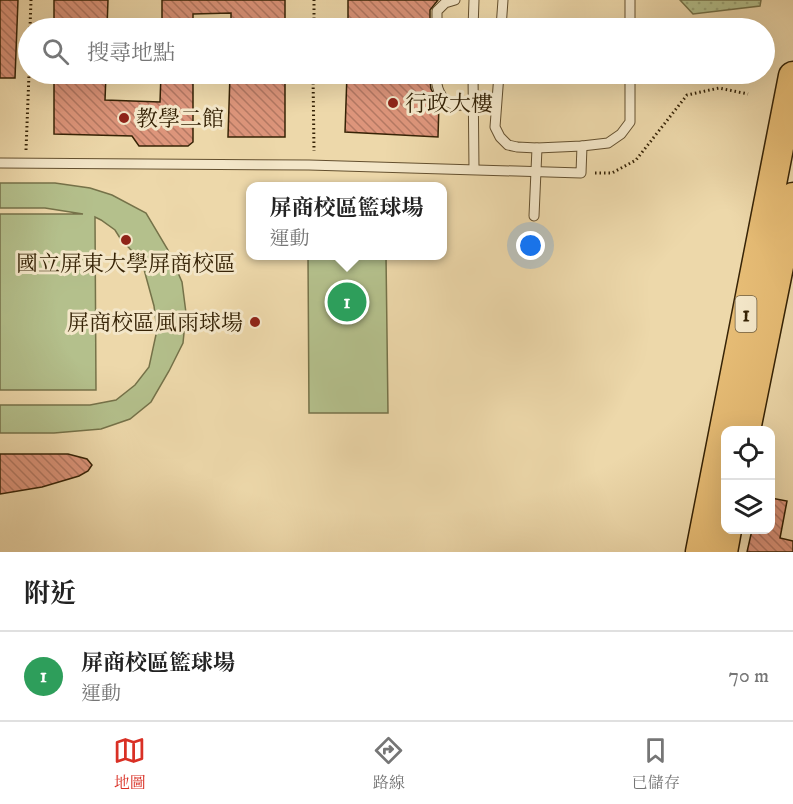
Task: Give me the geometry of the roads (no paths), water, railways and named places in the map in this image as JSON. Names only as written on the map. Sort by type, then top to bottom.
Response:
[{"type":"main road","name":"1","points":[[699,552],[793,76]]},
{"type":"main road","name":"1","points":[[747,426],[793,197]]},
{"type":"main road","points":[[723,552],[726,534]]},
{"type":"lane","points":[[437,18],[437,11],[445,3],[455,0]]},
{"type":"lane","points":[[473,18],[474,0]]},
{"type":"lane","points":[[502,18],[503,0]]},
{"type":"lane","points":[[630,0],[630,18]]},
{"type":"lane","points":[[436,84],[442,96],[452,104],[473,105]]},
{"type":"lane","points":[[473,84],[474,169]]},
{"type":"lane","points":[[498,84],[495,128],[500,137],[508,145],[537,148],[608,143],[621,134],[630,122],[630,84]]},
{"type":"lane","points":[[0,162],[309,165],[581,173],[582,146]]},
{"type":"lane","points":[[534,216],[537,148]]},
{"type":"place","name":"行政大樓","points":[[393,103]]},
{"type":"place","name":"教學二館","points":[[124,118]]},
{"type":"place","name":"國立屏東大學屏商校區","points":[[126,240]]},
{"type":"place","name":"屏商校區籃球場","points":[[347,302]]},
{"type":"place","name":"屏商校區風雨球場","points":[[255,322]]}]
